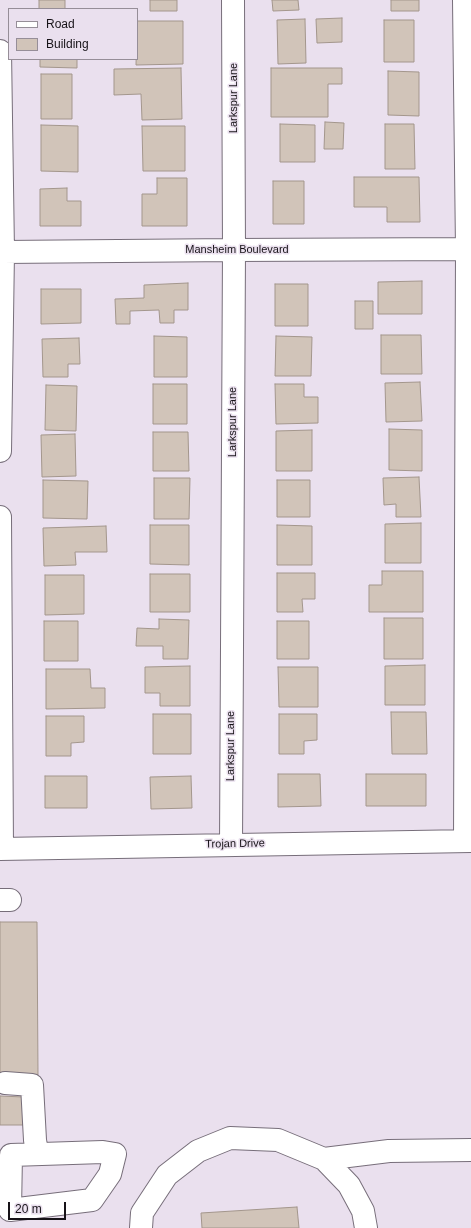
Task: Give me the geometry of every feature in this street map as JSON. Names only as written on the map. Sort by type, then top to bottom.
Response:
[{"type":"street","name":"Larkspur Lane","points":[[231,844],[234,0]]},
{"type":"street","points":[[464,0],[469,249],[468,841]]},
{"type":"street","points":[[0,51],[3,252],[0,451]]},
{"type":"street","name":"Mansheim Boulevard","points":[[3,252],[469,249]]},
{"type":"street","points":[[0,517],[1,849]]},
{"type":"street","name":"Trojan Drive","points":[[1,849],[468,841]]},
{"type":"street","points":[[5,1083],[32,1085],[37,1154]]},
{"type":"street","points":[[140,1228],[142,1213],[167,1175],[198,1151],[230,1138],[278,1140],[324,1159],[349,1184],[363,1211],[366,1228]]},
{"type":"street","points":[[324,1159],[389,1151],[471,1150]]},
{"type":"street","points":[[103,1152],[115,1154],[110,1174],[92,1200],[7,1216],[11,1155],[37,1154],[103,1152]]},
{"type":"building","points":[[39,0],[65,0],[65,8],[39,8]]},
{"type":"building","points":[[150,0],[177,0],[177,11],[150,11]]},
{"type":"building","points":[[272,0],[298,0],[299,10],[273,11]]},
{"type":"building","points":[[391,0],[419,0],[419,11],[391,11]]},
{"type":"building","points":[[342,18],[342,42],[317,43],[316,19]]},
{"type":"building","points":[[305,19],[306,63],[278,64],[277,20]]},
{"type":"building","points":[[384,20],[414,20],[414,62],[384,62]]},
{"type":"building","points":[[138,21],[183,21],[183,64],[136,65],[136,60],[138,60]]},
{"type":"building","points":[[40,60],[77,60],[77,68],[40,67]]},
{"type":"building","points":[[181,68],[182,119],[142,120],[141,94],[114,95],[114,69]]},
{"type":"building","points":[[271,68],[342,68],[342,84],[328,84],[328,117],[271,117]]},
{"type":"building","points":[[388,71],[419,72],[419,116],[388,115]]},
{"type":"building","points":[[41,74],[72,74],[72,119],[41,119]]},
{"type":"building","points":[[325,122],[344,123],[343,149],[324,149]]},
{"type":"building","points":[[280,124],[315,125],[315,162],[280,162]]},
{"type":"building","points":[[385,124],[414,124],[415,169],[385,169]]},
{"type":"building","points":[[41,125],[78,126],[78,172],[41,171]]},
{"type":"building","points":[[142,126],[185,126],[185,171],[143,171]]},
{"type":"building","points":[[354,177],[419,177],[420,222],[387,222],[387,207],[354,207]]},
{"type":"building","points":[[157,178],[187,178],[187,226],[142,226],[142,194],[157,194]]},
{"type":"building","points":[[273,181],[304,181],[304,224],[273,224]]},
{"type":"building","points":[[67,188],[67,201],[81,201],[81,226],[40,226],[40,189]]},
{"type":"building","points":[[422,281],[422,314],[378,314],[378,282]]},
{"type":"building","points":[[188,283],[188,310],[174,310],[174,323],[160,323],[159,310],[130,311],[130,324],[116,324],[115,299],[144,298],[144,285]]},
{"type":"building","points":[[275,284],[308,284],[308,326],[275,326]]},
{"type":"building","points":[[41,289],[81,289],[81,323],[41,324]]},
{"type":"building","points":[[355,301],[373,301],[373,329],[355,329]]},
{"type":"building","points":[[381,335],[421,335],[422,374],[381,374]]},
{"type":"building","points":[[154,336],[187,337],[187,377],[154,377]]},
{"type":"building","points":[[276,336],[312,337],[311,376],[275,376]]},
{"type":"building","points":[[79,338],[80,364],[68,364],[68,377],[43,377],[42,339]]},
{"type":"building","points":[[420,382],[422,421],[386,422],[385,383]]},
{"type":"building","points":[[153,384],[187,384],[187,424],[153,424]]},
{"type":"building","points":[[275,384],[304,384],[304,397],[318,397],[318,423],[276,424]]},
{"type":"building","points":[[46,385],[77,386],[76,431],[45,430]]},
{"type":"building","points":[[389,429],[422,430],[422,471],[389,470]]},
{"type":"building","points":[[312,430],[312,471],[276,471],[276,431]]},
{"type":"building","points":[[153,432],[188,432],[189,471],[153,471]]},
{"type":"building","points":[[75,434],[76,476],[42,477],[41,435]]},
{"type":"building","points":[[419,477],[421,517],[396,517],[396,504],[384,505],[383,478]]},
{"type":"building","points":[[154,478],[190,478],[189,519],[154,519]]},
{"type":"building","points":[[43,480],[88,481],[87,519],[43,518]]},
{"type":"building","points":[[277,480],[310,480],[310,517],[277,517]]},
{"type":"building","points":[[421,523],[421,563],[385,563],[385,524]]},
{"type":"building","points":[[150,525],[189,525],[189,565],[150,564]]},
{"type":"building","points":[[277,525],[312,526],[312,565],[277,565]]},
{"type":"building","points":[[106,526],[107,552],[75,552],[76,565],[44,566],[43,528]]},
{"type":"building","points":[[382,571],[423,571],[423,612],[369,612],[369,585],[382,585]]},
{"type":"building","points":[[277,573],[315,573],[315,599],[302,599],[303,612],[277,612]]},
{"type":"building","points":[[150,574],[190,574],[190,612],[150,612]]},
{"type":"building","points":[[45,575],[84,575],[84,614],[45,615]]},
{"type":"building","points":[[384,618],[423,618],[423,659],[384,659]]},
{"type":"building","points":[[159,619],[189,620],[188,659],[163,659],[163,646],[136,646],[137,628],[159,629]]},
{"type":"building","points":[[44,621],[78,621],[78,661],[44,661]]},
{"type":"building","points":[[277,621],[309,621],[309,659],[277,659]]},
{"type":"building","points":[[425,665],[425,705],[385,705],[385,666]]},
{"type":"building","points":[[190,666],[190,706],[160,706],[160,693],[145,693],[145,667]]},
{"type":"building","points":[[278,667],[318,667],[318,707],[279,707]]},
{"type":"building","points":[[46,669],[90,669],[91,688],[105,688],[105,708],[46,709]]},
{"type":"building","points":[[391,712],[426,712],[427,754],[392,754]]},
{"type":"building","points":[[153,714],[191,714],[191,754],[153,754]]},
{"type":"building","points":[[279,714],[317,714],[317,740],[304,741],[304,754],[279,754]]},
{"type":"building","points":[[46,716],[84,716],[84,742],[71,743],[71,756],[46,756]]},
{"type":"building","points":[[278,774],[320,774],[321,806],[278,807]]},
{"type":"building","points":[[366,774],[426,774],[426,806],[366,806]]},
{"type":"building","points":[[45,776],[87,776],[87,808],[45,808]]},
{"type":"building","points":[[191,776],[192,808],[151,809],[150,777]]},
{"type":"building","points":[[0,922],[37,922],[38,1075],[0,1075]]},
{"type":"building","points":[[0,1096],[24,1097],[23,1125],[0,1125]]},
{"type":"building","points":[[297,1207],[299,1228],[202,1228],[201,1213]]}]
